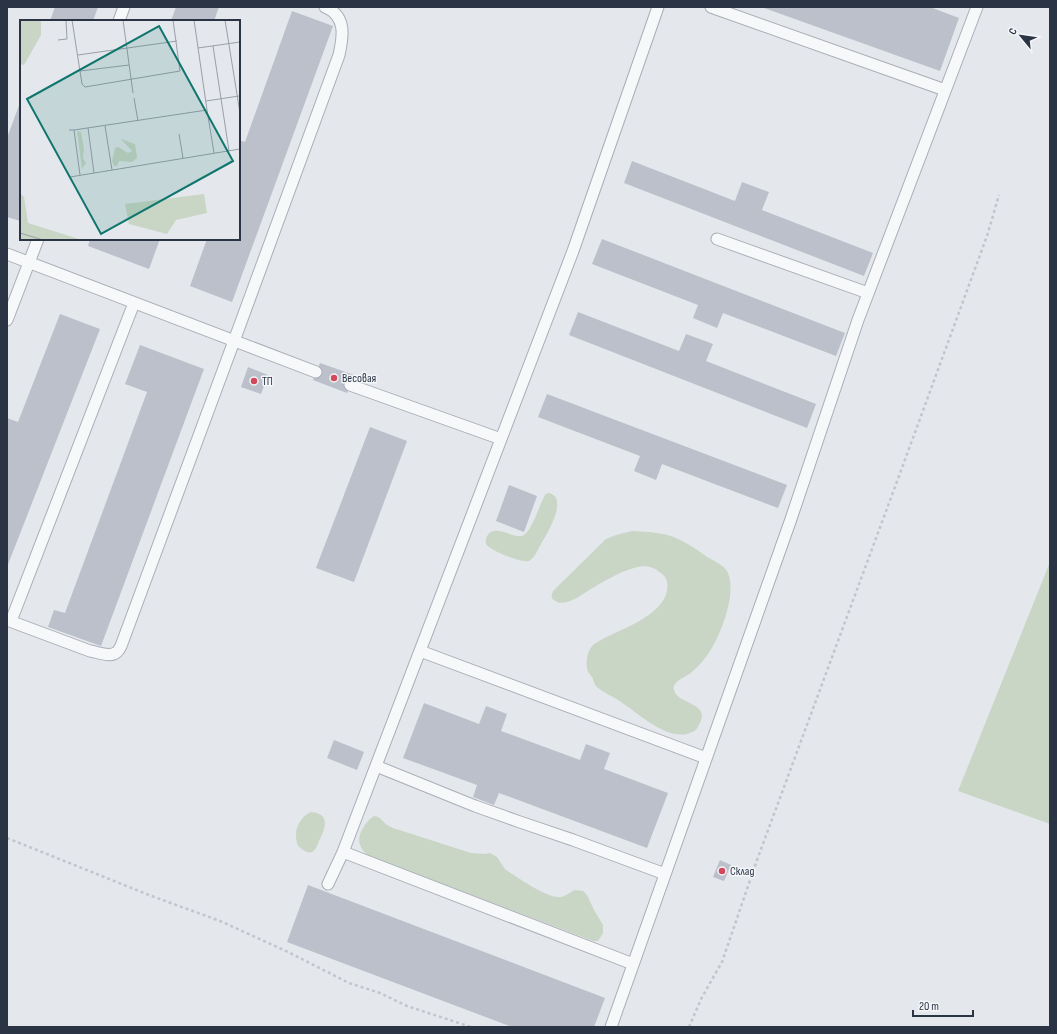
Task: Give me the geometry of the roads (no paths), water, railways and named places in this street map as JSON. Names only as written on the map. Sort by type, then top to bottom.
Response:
[{"type":"lane","points":[[119,20],[124,7]]},
{"type":"lane","points":[[134,303],[9,620],[90,651],[104,654],[112,654],[117,652],[121,646],[339,55],[342,38],[342,24],[337,15],[325,7]]},
{"type":"lane","points":[[328,884],[343,852],[573,251],[658,7]]},
{"type":"lane","points":[[711,7],[945,90]]},
{"type":"lane","points":[[611,1027],[791,519],[858,320],[977,7]]},
{"type":"lane","points":[[717,239],[868,293]]},
{"type":"lane","points":[[7,320],[38,240]]},
{"type":"lane","points":[[7,254],[316,372]]},
{"type":"lane","points":[[350,385],[501,439]]},
{"type":"lane","points":[[420,651],[706,758]]},
{"type":"lane","points":[[376,766],[475,806],[665,874]]},
{"type":"lane","points":[[343,852],[633,964]]},
{"type":"place","name":"Весовая","points":[[334,378]]},
{"type":"place","name":"ТП","points":[[254,381]]},
{"type":"place","name":"Склад","points":[[722,871]]}]
